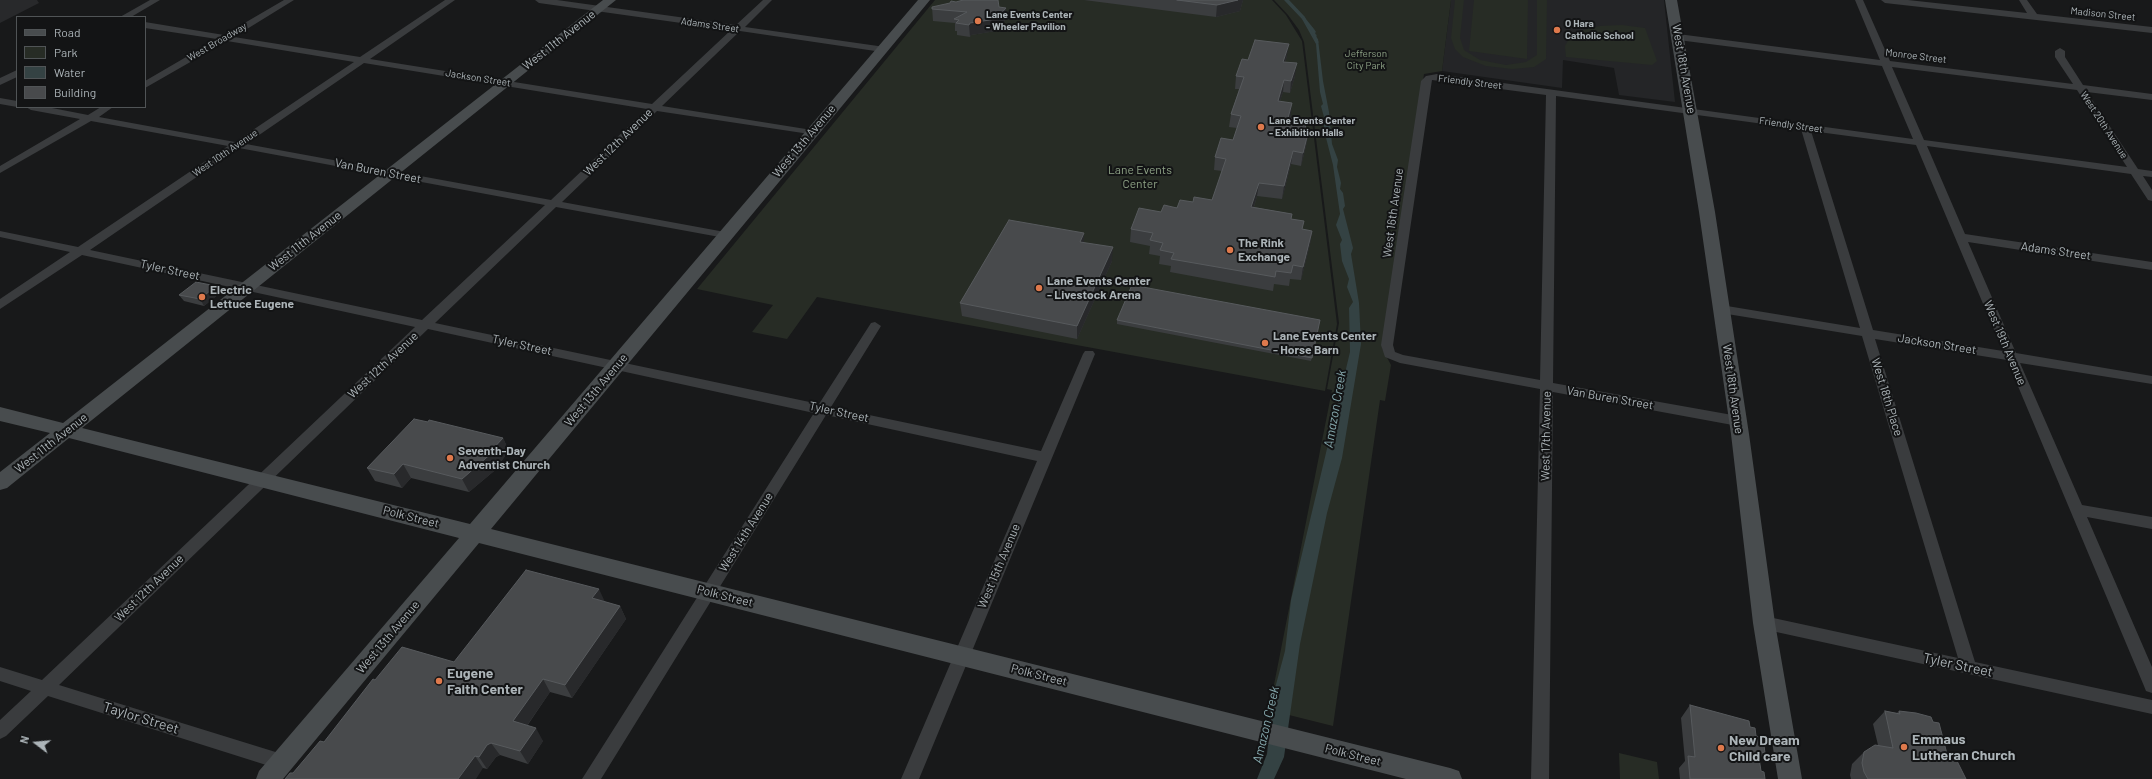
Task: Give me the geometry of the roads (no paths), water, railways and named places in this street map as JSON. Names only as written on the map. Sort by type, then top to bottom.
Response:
[{"type":"main road","name":"West 13th Avenue","points":[[268,779],[476,534],[725,235],[924,0]]},
{"type":"main road","name":"West 18th Avenue","points":[[1671,0],[1691,112],[1738,421],[1764,623],[1790,779]]},
{"type":"main road","name":"West 11th Avenue","points":[[0,483],[604,4]]},
{"type":"main road","name":"Polk Street","points":[[0,414],[1293,739],[1419,775],[1450,779]]},
{"type":"street","points":[[126,16],[156,0]]},
{"type":"street","name":"West Broadway","points":[[146,84],[290,0]]},
{"type":"street","name":"West 10th Avenue","points":[[0,305],[451,0]]},
{"type":"street","name":"Adams Street","points":[[539,0],[604,4],[738,29],[882,49]]},
{"type":"street","name":"West 12th Avenue","points":[[0,731],[262,479],[768,0]]},
{"type":"street","name":"West 19th Avenue","points":[[1859,0],[2152,686]]},
{"type":"street","name":"Madison Street","points":[[1885,0],[2152,30]]},
{"type":"street","points":[[2023,0],[2034,17]]},
{"type":"street","name":"Jackson Street","points":[[146,25],[812,133]]},
{"type":"street","name":"Monroe Street","points":[[1678,37],[2152,97]]},
{"type":"street","name":"West 20th Avenue","points":[[2060,51],[2060,57],[2152,198]]},
{"type":"street","points":[[0,82],[16,74]]},
{"type":"street","name":"Friendly Street","points":[[1429,78],[1437,77],[2152,174]]},
{"type":"street","name":"West 16th Avenue","points":[[1389,354],[1387,345],[1388,337],[1426,81],[1429,78]]},
{"type":"street","name":"West 17th Avenue","points":[[1540,779],[1551,93]]},
{"type":"street","points":[[0,101],[16,104]]},
{"type":"street","name":"Van Buren Street","points":[[37,108],[725,235]]},
{"type":"street","points":[[0,170],[106,108]]},
{"type":"street","name":"West 18th Place","points":[[1805,127],[1969,667]]},
{"type":"street","name":"Tyler Street","points":[[0,234],[1044,457]]},
{"type":"street","name":"Adams Street","points":[[1960,237],[2152,266]]},
{"type":"street","name":"Jackson Street","points":[[1721,309],[2152,380]]},
{"type":"street","name":"West 14th Avenue","points":[[591,779],[875,326]]},
{"type":"street","name":"West 15th Avenue","points":[[910,779],[1044,457],[1089,354]]},
{"type":"street","name":"Van Buren Street","points":[[1389,354],[1400,359],[1738,421]]},
{"type":"street","points":[[2076,509],[2152,523]]},
{"type":"street","name":"Tyler Street","points":[[1764,623],[2152,707]]},
{"type":"street","name":"Taylor Street","points":[[0,674],[282,762]]},
{"type":"water","points":[[1284,0],[1289,0],[1305,17],[1308,24],[1316,32],[1314,34],[1317,35],[1315,37],[1318,39],[1323,81],[1329,112],[1332,144],[1338,160],[1337,167],[1341,183],[1340,189],[1343,193],[1345,206],[1343,209],[1353,248],[1351,254],[1359,303],[1361,344],[1342,458],[1327,513],[1300,644],[1284,757],[1274,779],[1257,779],[1267,754],[1274,692],[1285,651],[1291,600],[1350,352],[1349,308],[1353,302],[1347,287],[1349,279],[1342,261],[1340,244],[1342,240],[1336,225],[1340,214],[1333,165],[1324,130],[1324,117],[1321,106],[1323,104],[1320,92],[1316,44],[1302,19]]},
{"type":"waterway","name":"Amazon Creek","points":[[1304,19],[1312,29],[1317,42]]},
{"type":"place","name":"Lane Events Center - Wheeler Pavilion","points":[[978,21]]},
{"type":"place","name":"O Hara Catholic School","points":[[1557,30]]},
{"type":"place","name":"Lane Events Center - Exhibition Halls","points":[[1261,127]]},
{"type":"place","name":"The Rink Exchange","points":[[1230,250]]},
{"type":"place","name":"Lane Events Center - Livestock Arena","points":[[1039,288]]},
{"type":"place","name":"Electric Lettuce Eugene","points":[[202,297]]},
{"type":"place","name":"Lane Events Center - Horse Barn","points":[[1265,343]]},
{"type":"place","name":"Seventh-Day Adventist Church","points":[[450,458]]},
{"type":"place","name":"Eugene Faith Center","points":[[439,681]]},
{"type":"place","name":"Emmaus Lutheran Church","points":[[1904,747]]},
{"type":"place","name":"New Dream Child care","points":[[1721,748]]},
{"type":"park label","name":"Jefferson City Park","points":[[1366,60]]},
{"type":"park label","name":"Lane Events Center","points":[[1140,177]]}]
